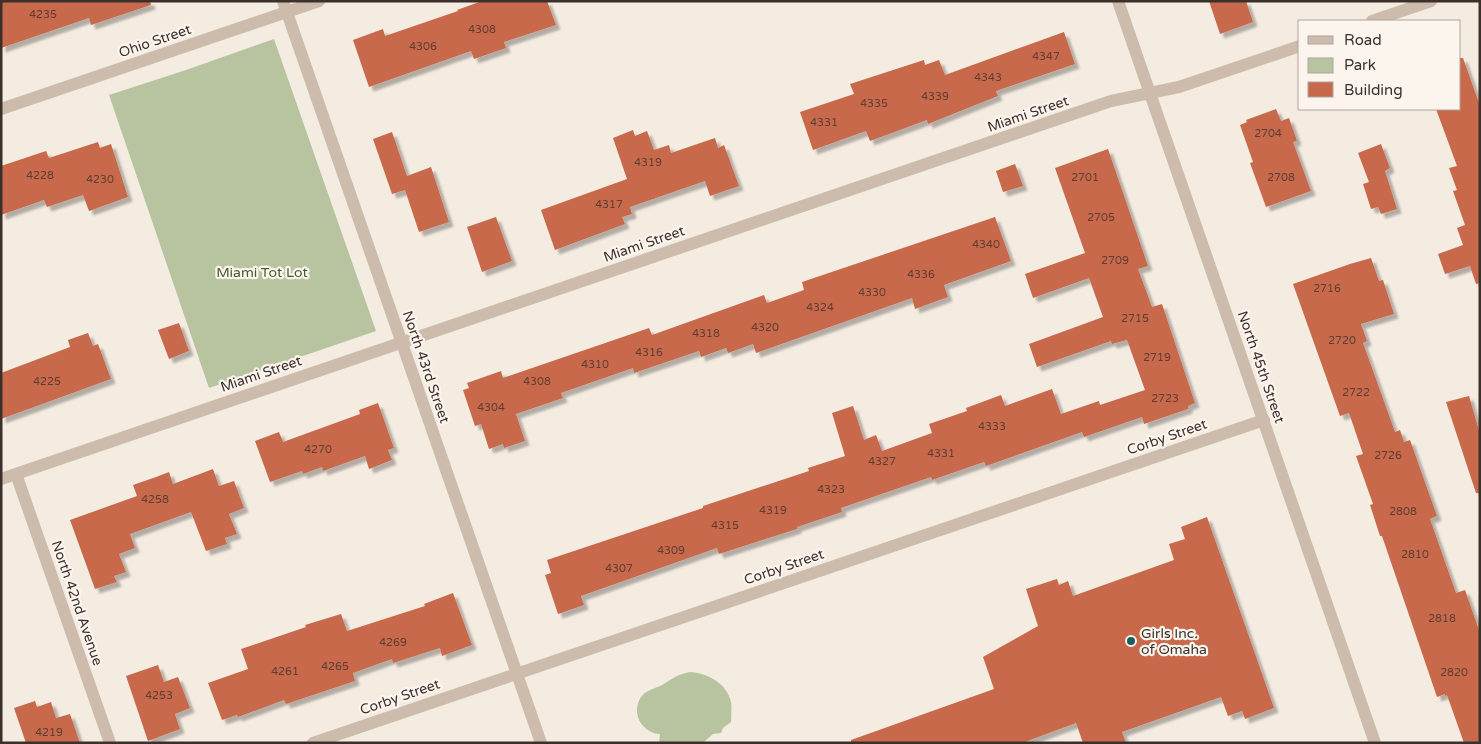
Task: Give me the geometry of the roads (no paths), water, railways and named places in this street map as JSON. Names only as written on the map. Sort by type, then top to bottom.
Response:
[{"type":"street","name":"Ohio Street","points":[[1,109],[285,7],[319,1]]},
{"type":"street","name":"North 45th Street","points":[[1118,1],[1375,743]]},
{"type":"street","points":[[1375,20],[1431,1]]},
{"type":"street","name":"North 43rd Street","points":[[285,7],[541,743]]},
{"type":"street","name":"Miami Street","points":[[1,479],[1111,101],[1179,87],[1298,47]]},
{"type":"street","name":"Corby Street","points":[[313,743],[1264,420]]},
{"type":"street","name":"North 42nd Avenue","points":[[16,474],[110,743]]},
{"type":"place","name":"Girls Inc. of Omaha","points":[[1131,641]]},
{"type":"park label","name":"Miami Tot Lot","points":[[262,272]]}]
